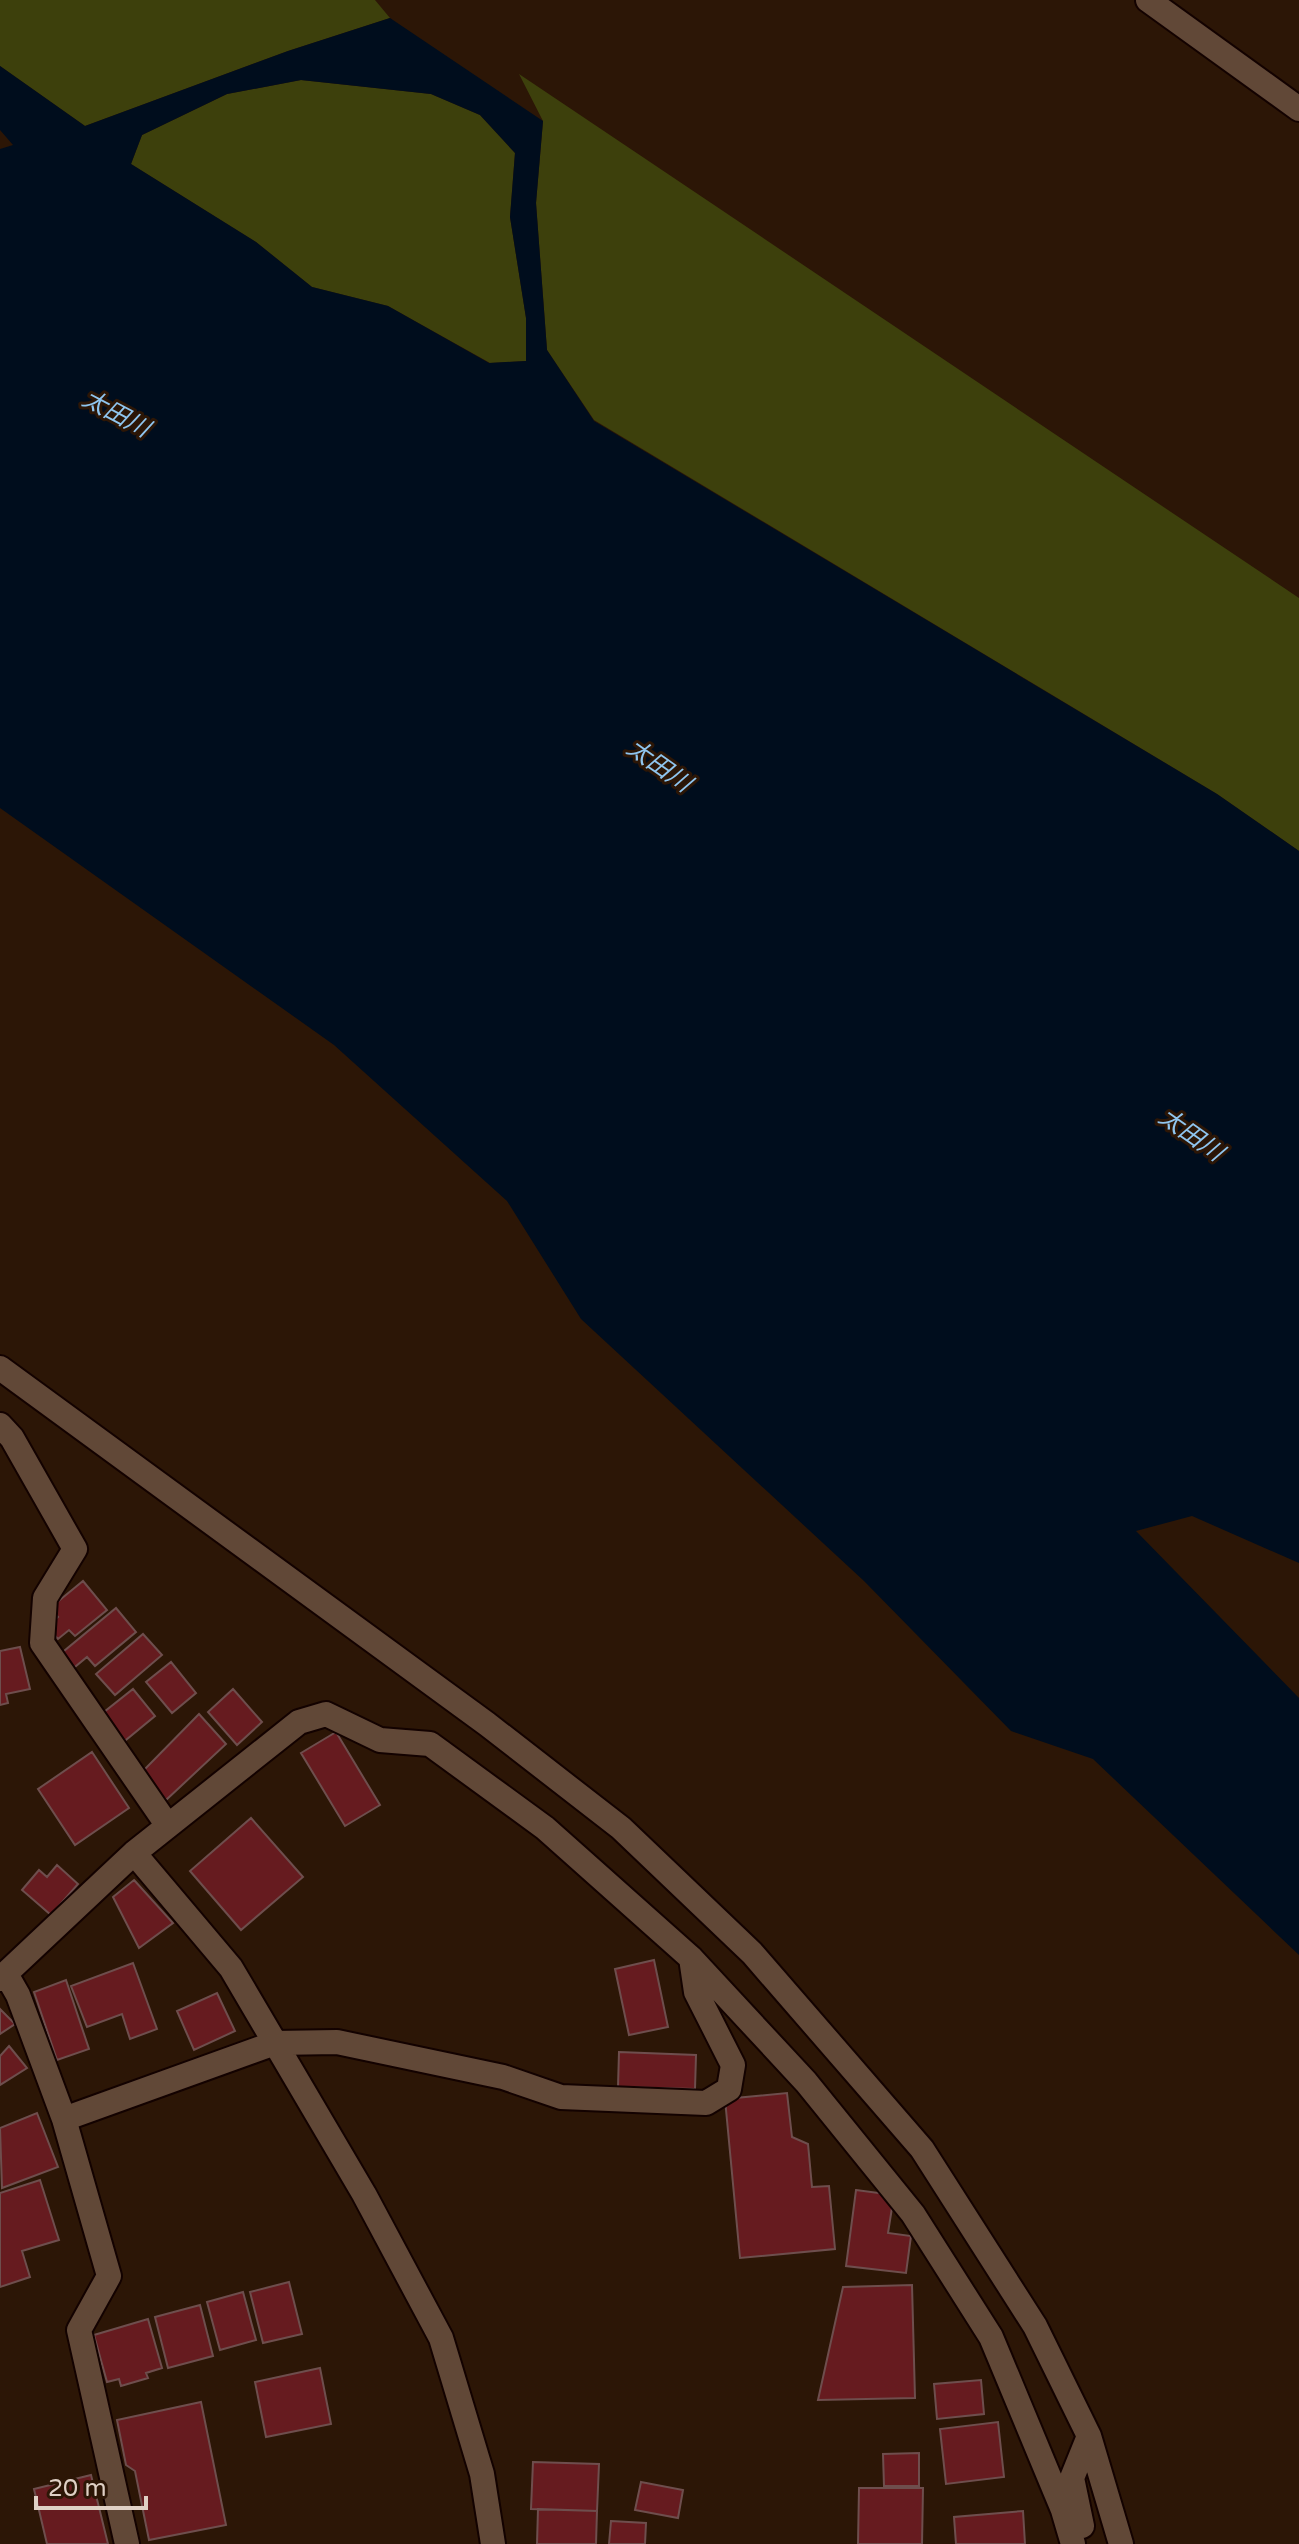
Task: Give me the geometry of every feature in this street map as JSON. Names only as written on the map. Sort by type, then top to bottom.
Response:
[{"type":"street","points":[[1148,0],[1299,109]]},
{"type":"street","points":[[0,1368],[487,1724],[609,1818],[752,1953],[922,2149],[1035,2326],[1089,2436],[1121,2544]]},
{"type":"street","points":[[0,1425],[12,1438],[75,1549],[45,1598],[42,1643],[168,1826]]},
{"type":"street","points":[[127,2544],[79,2330],[109,2276],[64,2119],[18,1995],[3,1976],[134,1853],[299,1722],[326,1714],[380,1740],[430,1744],[545,1828],[691,1958],[806,2082],[913,2214],[991,2337],[1063,2510],[1073,2544]]},
{"type":"street","points":[[134,1853],[231,1968],[364,2194],[441,2338],[482,2474],[493,2544]]},
{"type":"street","points":[[64,2119],[275,2043],[337,2042],[503,2077],[561,2097],[706,2103],[729,2089],[733,2065],[696,1992],[691,1958]]},
{"type":"street","points":[[1086,2544],[1072,2478],[1089,2436]]},
{"type":"shaded area","points":[[0,0],[375,0],[390,18],[288,51],[85,126],[0,66]]},
{"type":"shaded area","points":[[519,74],[1299,598],[1299,851],[1217,794],[594,420],[547,350],[536,203],[543,121]]},
{"type":"shaded area","points":[[301,80],[431,94],[480,115],[515,153],[510,217],[526,318],[526,361],[490,363],[388,306],[312,287],[256,242],[131,164],[142,135],[227,94]]},
{"type":"water","name":"太田川","points":[[390,18],[543,121],[536,203],[547,350],[594,421],[1217,794],[1299,851],[1299,1563],[1192,1516],[1136,1531],[1299,1698],[1299,1955],[1093,1759],[1011,1731],[864,1581],[581,1319],[507,1201],[334,1045],[0,808],[0,149],[13,145],[0,130],[0,66],[85,126],[288,51]],"holes":[[[301,80],[431,94],[480,115],[515,153],[510,217],[526,318],[526,361],[489,363],[388,306],[312,287],[256,242],[131,164],[142,135],[227,94]]]},
{"type":"building","points":[[83,1581],[107,1610],[75,1636],[69,1630],[58,1639],[47,1627],[58,1617],[50,1608]]},
{"type":"building","points":[[116,1608],[136,1632],[95,1666],[87,1657],[70,1671],[58,1656]]},
{"type":"building","points":[[143,1634],[162,1655],[115,1695],[96,1674]]},
{"type":"building","points":[[20,1647],[30,1689],[6,1694],[8,1703],[0,1705],[0,1651]]},
{"type":"building","points":[[171,1662],[196,1693],[172,1713],[146,1682]]},
{"type":"building","points":[[133,1689],[155,1716],[121,1744],[99,1716]]},
{"type":"building","points":[[233,1689],[262,1722],[237,1745],[208,1712]]},
{"type":"building","points":[[199,1714],[226,1744],[166,1800],[141,1773]]},
{"type":"building","points":[[336,1732],[380,1805],[345,1826],[301,1753]]},
{"type":"building","points":[[92,1752],[129,1808],[75,1845],[38,1789]]},
{"type":"building","points":[[251,1818],[303,1877],[241,1930],[190,1871]]},
{"type":"building","points":[[57,1865],[78,1884],[51,1915],[22,1890],[39,1870],[47,1877]]},
{"type":"building","points":[[134,1880],[173,1923],[139,1948],[113,1897]]},
{"type":"building","points":[[654,1960],[668,2027],[629,2035],[615,1969]]},
{"type":"building","points":[[133,1963],[157,2029],[130,2039],[122,2014],[87,2027],[71,1986]]},
{"type":"building","points":[[66,1980],[89,2049],[57,2060],[34,1992]]},
{"type":"building","points":[[217,1993],[235,2031],[194,2050],[177,2011]]},
{"type":"building","points":[[0,2009],[15,2024],[0,2034]]},
{"type":"building","points":[[9,2046],[27,2068],[0,2085],[0,2056]]},
{"type":"building","points":[[619,2052],[696,2055],[695,2089],[618,2087]]},
{"type":"building","points":[[787,2093],[792,2137],[808,2144],[812,2187],[829,2186],[835,2249],[740,2258],[725,2099]]},
{"type":"building","points":[[37,2113],[58,2167],[2,2188],[0,2128]]},
{"type":"building","points":[[40,2180],[59,2240],[22,2251],[30,2277],[0,2287],[0,2193]]},
{"type":"building","points":[[856,2190],[894,2195],[888,2233],[911,2236],[906,2273],[846,2266]]},
{"type":"building","points":[[289,2282],[302,2334],[263,2343],[250,2292]]},
{"type":"building","points":[[912,2285],[915,2398],[818,2400],[843,2287]]},
{"type":"building","points":[[243,2292],[256,2340],[220,2350],[207,2302]]},
{"type":"building","points":[[200,2305],[213,2356],[168,2368],[155,2317]]},
{"type":"building","points":[[148,2319],[162,2368],[146,2373],[148,2378],[121,2386],[119,2379],[107,2382],[94,2335]]},
{"type":"building","points":[[320,2368],[331,2424],[266,2437],[255,2382]]},
{"type":"building","points":[[981,2380],[984,2414],[937,2419],[934,2384]]},
{"type":"building","points":[[201,2402],[226,2525],[149,2540],[135,2471],[126,2465],[117,2420]]},
{"type":"building","points":[[998,2422],[1004,2477],[946,2484],[940,2429]]},
{"type":"building","points":[[919,2453],[919,2486],[884,2486],[883,2454]]},
{"type":"building","points":[[533,2462],[599,2464],[597,2511],[531,2509]]},
{"type":"building","points":[[91,2475],[108,2544],[47,2544],[34,2489]]},
{"type":"building","points":[[641,2482],[683,2490],[678,2518],[635,2510]]},
{"type":"building","points":[[859,2488],[923,2488],[922,2544],[858,2544]]},
{"type":"building","points":[[538,2509],[597,2511],[596,2544],[537,2544]]},
{"type":"building","points":[[1023,2511],[1025,2544],[956,2544],[954,2517]]},
{"type":"building","points":[[611,2521],[646,2523],[645,2544],[609,2544]]}]
